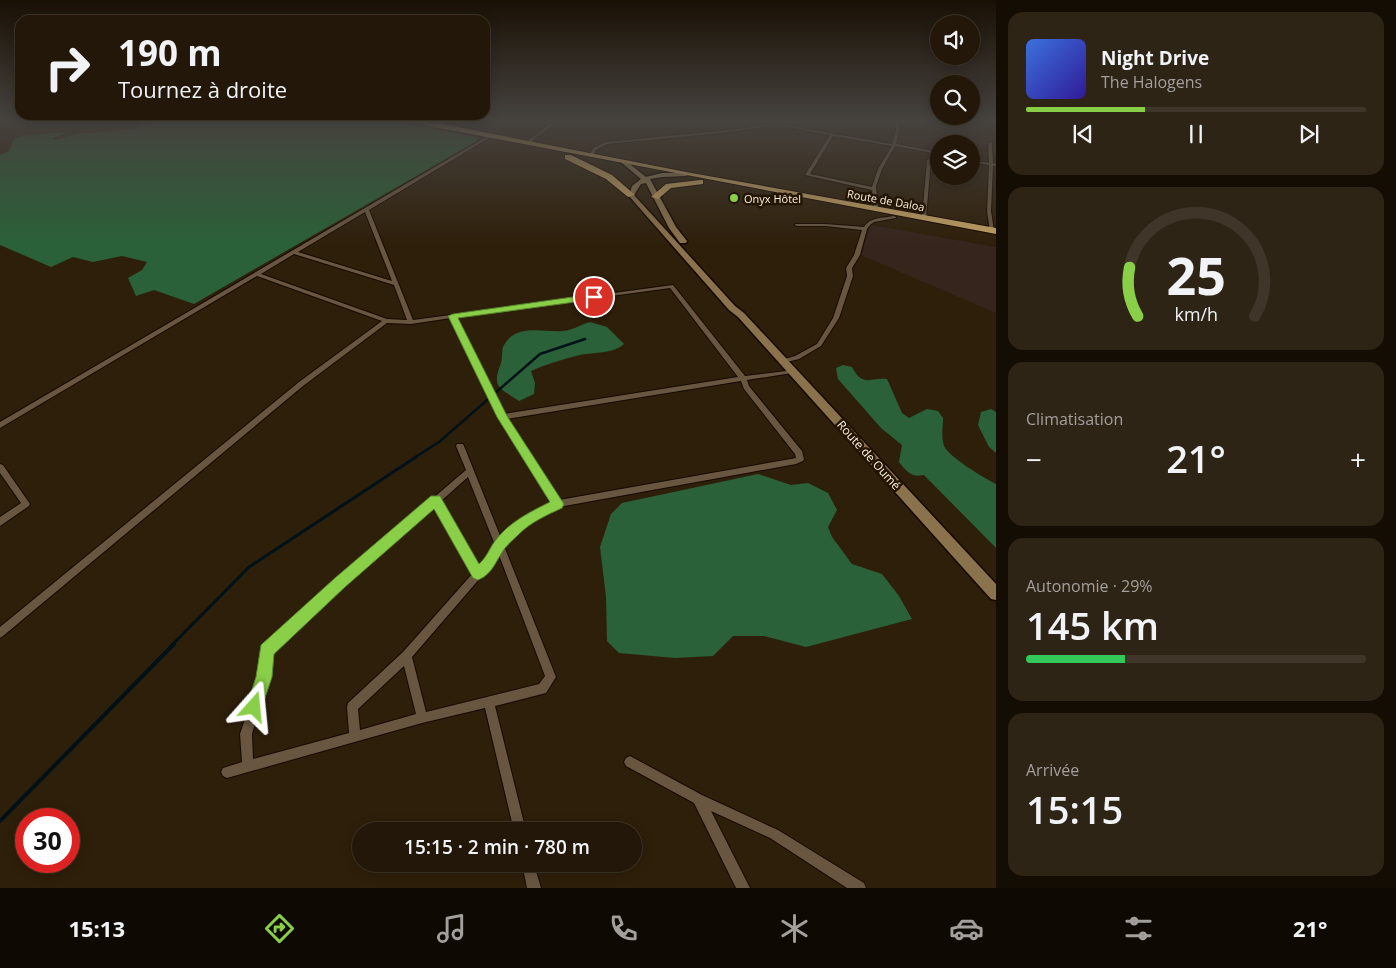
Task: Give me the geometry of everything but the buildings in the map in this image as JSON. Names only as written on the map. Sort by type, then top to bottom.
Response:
[{"type":"highway","points":[[579,162],[609,177],[631,195]]},
{"type":"highway","name":"Route de Daloa","points":[[609,162],[894,217],[995,233]]},
{"type":"highway","name":"Route de Daloa","points":[[626,162],[995,233]]},
{"type":"highway","points":[[655,197],[664,189],[676,184],[714,183]]},
{"type":"main road","points":[[625,162],[646,179],[673,228],[741,315]]},
{"type":"main road","points":[[686,174],[669,174],[646,179],[635,186],[631,195],[732,308],[741,315]]},
{"type":"main road","name":"Route de Oumé","points":[[741,315],[996,594]]},
{"type":"street","points":[[0,425],[445,162]]},
{"type":"street","points":[[815,162],[807,175],[874,189]]},
{"type":"street","points":[[876,209],[874,189],[885,162]]},
{"type":"street","points":[[924,218],[929,162]]},
{"type":"street","points":[[994,165],[989,221],[995,233]]},
{"type":"street","points":[[366,209],[411,322]]},
{"type":"street","points":[[783,361],[797,358],[820,344],[836,318],[850,276],[849,268],[857,255],[864,229],[873,221],[894,217]]},
{"type":"street","points":[[797,225],[825,225],[864,229]]},
{"type":"street","points":[[294,252],[396,284]]},
{"type":"street","points":[[256,274],[386,321],[411,322],[671,286],[743,379],[746,387],[798,453],[800,459],[558,504],[529,518],[499,545],[492,560],[407,656],[352,707],[355,737]]},
{"type":"street","points":[[453,316],[502,417],[558,504]]},
{"type":"street","points":[[0,633],[294,390],[386,321]]},
{"type":"street","points":[[502,417],[792,371]]},
{"type":"street","points":[[226,772],[422,718],[542,689],[551,678],[460,446]]},
{"type":"street","points":[[0,467],[26,504],[0,522]]},
{"type":"street","points":[[248,766],[246,734],[264,677],[266,651],[347,577],[470,470]]},
{"type":"street","points":[[436,500],[478,574]]},
{"type":"street","points":[[407,656],[422,718]]},
{"type":"street","points":[[489,702],[518,822]]},
{"type":"street","points":[[630,762],[698,798],[774,834],[859,888]]},
{"type":"street","points":[[698,798],[743,888]]},
{"type":"street","points":[[530,872],[534,888]]},
{"type":"shaded area","points":[[871,225],[996,247],[996,313],[861,255]]},
{"type":"green space","points":[[0,162],[440,162],[194,304],[154,290],[136,296],[128,278],[142,270],[147,262],[122,256],[93,262],[73,257],[51,267],[0,245]]},
{"type":"green space","points":[[590,322],[607,327],[624,344],[614,350],[585,354],[531,371],[535,383],[534,394],[519,401],[499,386],[497,378],[504,345],[517,333],[534,330],[569,330]]},
{"type":"green space","points":[[843,365],[852,367],[863,379],[887,379],[902,413],[909,418],[927,409],[938,411],[943,418],[943,439],[947,451],[967,467],[996,484],[996,548],[924,475],[913,475],[902,466],[899,462],[902,445],[881,428],[838,379],[836,368]]},
{"type":"green space","points":[[991,409],[996,412],[996,453],[989,447],[978,425],[981,412]]},
{"type":"green space","points":[[758,474],[791,485],[808,483],[828,493],[837,510],[828,527],[832,537],[852,564],[882,574],[899,596],[912,619],[806,647],[764,636],[733,636],[713,656],[675,658],[619,653],[607,641],[606,597],[600,547],[611,514],[622,503]]},
{"type":"waterway","points":[[414,458],[439,442],[540,354],[585,339]]},
{"type":"waterway","points":[[172,645],[249,567],[416,457]]},
{"type":"waterway","points":[[0,821],[174,644]]},
{"type":"place","name":"Onyx Hôtel","points":[[734,198]]},
{"type":"route","points":[[254,707],[264,677],[266,651],[340,583],[436,500],[478,574],[492,560],[499,545],[516,528],[529,518],[558,504],[502,417],[453,316],[594,297]]}]
